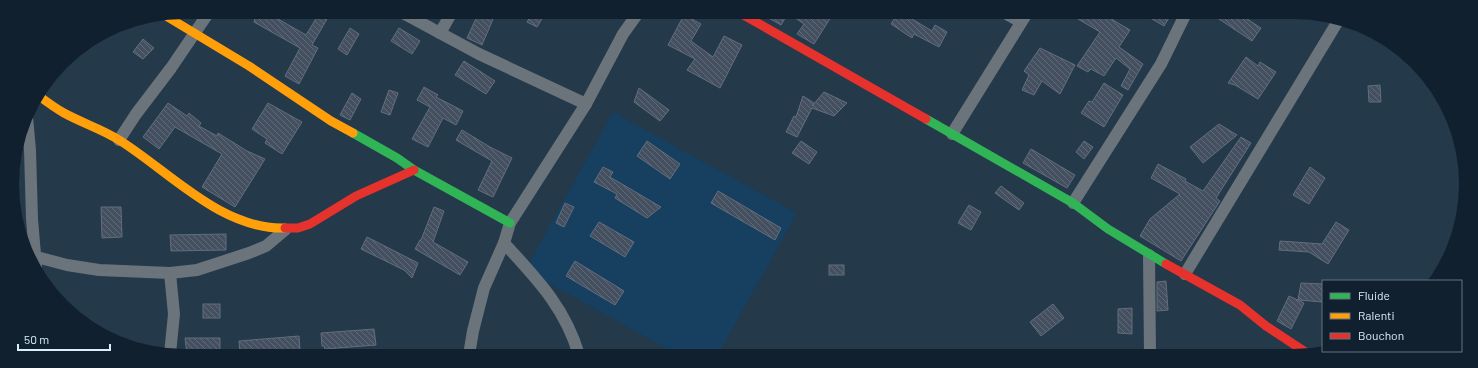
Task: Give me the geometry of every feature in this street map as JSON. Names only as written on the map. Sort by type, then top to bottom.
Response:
[{"type":"street","points":[[171,19],[249,66],[331,121],[397,158],[414,170],[510,223]]},
{"type":"street","points":[[119,140],[204,19]]},
{"type":"street","points":[[414,19],[479,54],[586,104]]},
{"type":"street","points":[[440,33],[448,19]]},
{"type":"street","points":[[470,349],[484,288],[504,243],[510,223],[586,104],[624,34],[634,19]]},
{"type":"street","points":[[751,19],[1073,203],[1108,229],[1149,255],[1240,305],[1266,326],[1301,349]]},
{"type":"street","points":[[952,134],[1023,19]]},
{"type":"street","points":[[1073,203],[1161,64],[1183,19]]},
{"type":"street","points":[[1185,274],[1336,25]]},
{"type":"street","points":[[43,98],[64,112],[119,140],[198,196],[234,218],[260,226],[285,230],[301,228],[324,216],[348,200],[375,187],[394,181],[414,170]]},
{"type":"street","points":[[28,130],[34,251]]},
{"type":"street","points":[[37,260],[99,270],[170,273],[197,270],[266,246],[285,230]]},
{"type":"street","points":[[504,243],[545,288],[564,318],[574,338],[577,349]]},
{"type":"street","points":[[1149,255],[1150,349]]},
{"type":"street","points":[[170,273],[174,314],[171,349]]},
{"type":"shaded area","points":[[613,112],[797,213],[721,349],[667,349],[525,270]]},
{"type":"building","points":[[255,19],[278,19],[306,35],[316,19],[327,19],[312,45],[318,48],[299,84],[285,76],[300,48],[254,22]]},
{"type":"building","points":[[476,19],[493,19],[482,45],[467,38]]},
{"type":"building","points":[[529,19],[542,19],[537,27],[527,22]]},
{"type":"building","points":[[682,19],[692,19],[701,24],[691,41],[713,57],[724,36],[742,45],[720,88],[687,70],[695,59],[668,45]]},
{"type":"building","points":[[770,19],[784,19],[781,25]]},
{"type":"building","points":[[797,19],[830,19],[814,44],[797,34],[804,24]]},
{"type":"building","points":[[894,19],[912,19],[932,31],[935,25],[947,32],[939,47],[914,34],[912,38],[891,24]]},
{"type":"building","points":[[1078,19],[1111,19],[1130,30],[1119,47],[1143,64],[1128,90],[1121,86],[1130,69],[1116,58],[1104,76],[1091,69],[1088,72],[1077,66],[1100,32]]},
{"type":"building","points":[[1152,19],[1168,19],[1164,26]]},
{"type":"building","points":[[1219,19],[1247,19],[1261,28],[1252,41]]},
{"type":"building","points":[[350,28],[359,34],[347,55],[338,49]]},
{"type":"building","points":[[399,28],[420,41],[412,54],[391,41]]},
{"type":"building","points":[[143,39],[154,48],[143,59],[133,52]]},
{"type":"building","points":[[1040,48],[1075,65],[1060,94],[1042,81],[1034,95],[1022,90],[1029,75],[1024,71]]},
{"type":"building","points":[[1246,57],[1258,66],[1260,62],[1276,72],[1258,99],[1235,85],[1228,83]]},
{"type":"building","points":[[464,61],[495,81],[486,94],[455,75]]},
{"type":"building","points":[[1104,83],[1123,95],[1104,127],[1081,113],[1089,101],[1092,102]]},
{"type":"building","points":[[1380,85],[1381,102],[1369,102],[1368,86]]},
{"type":"building","points":[[424,87],[438,95],[436,97],[463,111],[456,125],[443,118],[428,147],[412,139],[430,107],[417,100]]},
{"type":"building","points":[[639,88],[669,110],[660,121],[634,102]]},
{"type":"building","points":[[389,90],[398,93],[390,115],[381,112]]},
{"type":"building","points":[[824,92],[847,103],[834,116],[812,108],[797,137],[786,132],[794,116],[796,117],[803,96],[814,103],[812,106]]},
{"type":"building","points":[[352,93],[361,99],[350,120],[340,115]]},
{"type":"building","points":[[168,103],[187,116],[189,113],[201,123],[199,126],[217,136],[218,133],[247,151],[265,159],[235,207],[202,187],[222,154],[175,127],[159,149],[143,137]]},
{"type":"building","points":[[268,103],[302,122],[282,154],[265,143],[267,139],[252,129]]},
{"type":"building","points":[[1219,124],[1237,135],[1203,163],[1190,147]]},
{"type":"building","points":[[462,130],[512,158],[493,197],[478,190],[492,161],[456,140]]},
{"type":"building","points":[[1241,137],[1251,143],[1216,198],[1220,201],[1181,261],[1140,236],[1150,219],[1180,194],[1151,178],[1158,164],[1186,179],[1185,181],[1203,191]]},
{"type":"building","points":[[647,141],[680,164],[670,179],[637,156]]},
{"type":"building","points":[[801,141],[817,152],[809,164],[792,153]]},
{"type":"building","points":[[1084,141],[1093,147],[1084,159],[1076,152]]},
{"type":"building","points":[[1031,149],[1075,175],[1067,188],[1023,163]]},
{"type":"building","points":[[603,167],[613,172],[610,177],[661,207],[647,218],[615,198],[617,194],[594,182]]},
{"type":"building","points":[[1310,167],[1325,178],[1309,204],[1293,195]]},
{"type":"building","points":[[1001,186],[1024,203],[1019,210],[995,193]]},
{"type":"building","points":[[718,191],[781,228],[775,240],[711,203]]},
{"type":"building","points":[[565,203],[574,207],[564,227],[556,223]]},
{"type":"building","points":[[969,205],[981,212],[971,230],[958,223]]},
{"type":"building","points":[[101,207],[121,207],[122,237],[102,238]]},
{"type":"building","points":[[434,207],[444,211],[433,242],[468,262],[460,275],[415,249],[421,240]]},
{"type":"building","points":[[599,222],[634,242],[625,257],[590,236]]},
{"type":"building","points":[[1336,222],[1349,230],[1328,264],[1309,252],[1279,250],[1280,241],[1322,244]]},
{"type":"building","points":[[226,234],[226,250],[171,251],[170,235]]},
{"type":"building","points":[[367,237],[418,263],[412,278],[404,270],[361,249]]},
{"type":"building","points":[[575,261],[624,291],[615,305],[566,276]]},
{"type":"building","points":[[829,265],[844,265],[844,275],[829,275]]},
{"type":"building","points":[[1166,281],[1168,310],[1157,311],[1157,282]]},
{"type":"building","points":[[1301,283],[1322,284],[1322,302],[1298,300]]},
{"type":"building","points":[[1289,296],[1304,303],[1291,329],[1277,321]]},
{"type":"building","points":[[203,304],[220,304],[220,318],[203,318]]},
{"type":"building","points":[[1053,304],[1064,318],[1041,336],[1030,322]]},
{"type":"building","points":[[1132,308],[1132,334],[1118,333],[1118,309]]},
{"type":"building","points":[[374,329],[376,345],[325,349],[324,346],[322,346],[321,333]]},
{"type":"building","points":[[299,336],[300,349],[240,349],[239,341]]},
{"type":"building","points":[[185,338],[220,338],[220,349],[186,349]]},
{"type":"traffic: fast","points":[[926,119],[1073,203],[1108,229],[1166,264]]},
{"type":"traffic: fast","points":[[353,133],[397,158],[414,170],[510,223]]},
{"type":"traffic: slow","points":[[171,19],[249,66],[331,121],[353,133]]},
{"type":"traffic: slow","points":[[43,99],[64,113],[119,140],[197,196],[218,209],[239,219],[262,226],[285,228]]},
{"type":"traffic: jam","points":[[751,19],[926,119]]},
{"type":"traffic: jam","points":[[285,228],[298,228],[310,224],[356,196],[414,170]]},
{"type":"traffic: jam","points":[[1166,264],[1240,305],[1266,326],[1301,349]]}]
